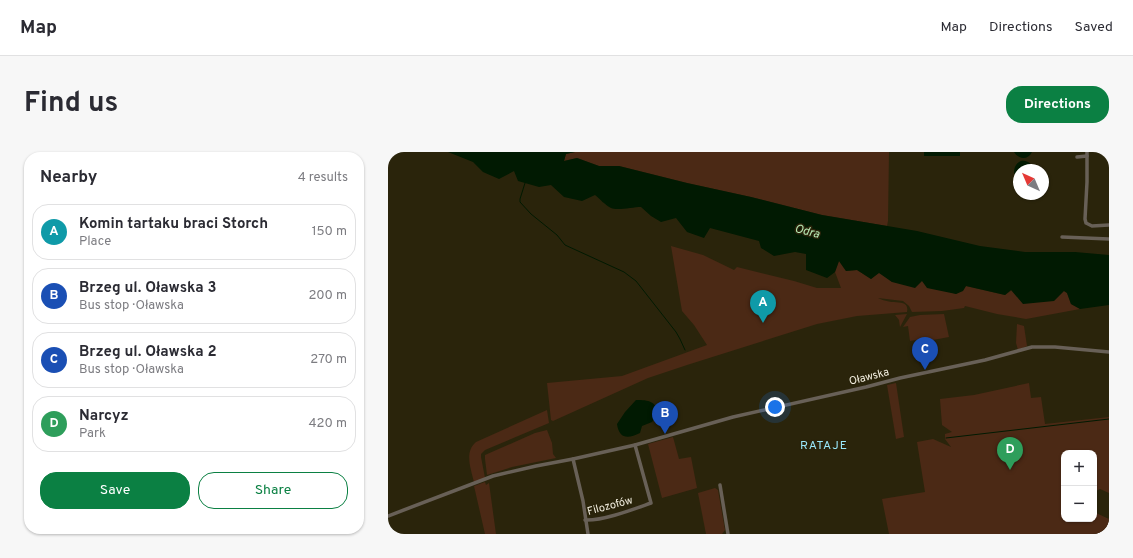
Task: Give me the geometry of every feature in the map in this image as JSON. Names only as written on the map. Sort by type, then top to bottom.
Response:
[{"type":"street","points":[[1077,157],[1087,154],[1086,223],[1092,226],[1109,226]]},
{"type":"street","points":[[1062,237],[1109,239]]},
{"type":"street","name":"Oławska","points":[[388,516],[493,476],[635,445],[733,417],[900,378],[986,360],[1032,347],[1055,347],[1109,352]]},
{"type":"street","name":"Filozofów","points":[[588,534],[585,520],[618,514],[651,503],[635,445]]},
{"type":"street","points":[[573,459],[585,520]]},
{"type":"street","points":[[720,485],[728,534]]},
{"type":"shaded area","points":[[575,152],[889,152],[887,226],[822,215],[619,166],[599,166],[577,158],[564,161],[566,154]]},
{"type":"shaded area","points":[[671,246],[703,255],[734,270],[737,267],[817,288],[841,288],[835,272],[839,261],[846,271],[857,270],[871,279],[879,272],[892,282],[922,281],[956,294],[963,290],[966,286],[1005,295],[1012,290],[1064,291],[1067,293],[1071,304],[1080,309],[1026,319],[965,306],[964,308],[942,311],[912,312],[909,306],[903,301],[878,298],[904,304],[907,306],[907,312],[857,316],[817,324],[648,378],[553,421],[551,420],[547,383],[622,376],[707,345],[694,325],[682,311]]},
{"type":"shaded area","points":[[907,314],[900,327],[899,320],[895,315]]},
{"type":"shaded area","points":[[944,314],[949,337],[922,342],[921,339],[910,341],[908,326],[903,327],[910,317]]},
{"type":"shaded area","points":[[1017,324],[1024,326],[1027,346],[1018,350],[1016,343]]},
{"type":"shaded area","points":[[896,383],[904,437],[896,439],[887,385]]},
{"type":"shaded area","points":[[1029,383],[1031,398],[1041,397],[1045,424],[1109,417],[1109,493],[1100,489],[1097,490],[1097,450],[1061,450],[1061,522],[1097,522],[1097,513],[1109,519],[1109,534],[889,534],[882,499],[925,492],[917,442],[933,439],[951,447],[945,439],[945,434],[952,432],[942,425],[940,399],[974,395]]},
{"type":"shaded area","points":[[547,410],[549,423],[485,450],[481,454],[481,457],[485,478],[474,482],[469,456],[472,446],[476,442]]},
{"type":"shaded area","points":[[547,430],[552,443],[553,454],[556,458],[512,467],[487,475],[485,455],[535,433]]},
{"type":"shaded area","points":[[673,437],[679,459],[691,457],[697,488],[662,498],[648,444]]},
{"type":"shaded area","points":[[485,482],[486,485],[489,483],[496,534],[485,534],[474,486]]},
{"type":"shaded area","points":[[715,488],[718,490],[725,530],[722,534],[706,534],[698,493]]},
{"type":"water","name":"Odra","points":[[448,152],[575,152],[566,154],[564,161],[577,158],[599,166],[619,166],[822,215],[917,231],[980,246],[1025,252],[1075,252],[1109,255],[1109,305],[1080,309],[1071,304],[1067,293],[1064,291],[1054,301],[1023,304],[1011,290],[1005,295],[966,286],[963,291],[956,294],[927,288],[922,281],[915,288],[892,282],[879,273],[871,279],[857,270],[846,271],[839,261],[835,272],[827,278],[806,270],[806,254],[795,252],[774,256],[761,248],[759,241],[710,228],[704,238],[687,232],[676,218],[661,222],[641,207],[614,209],[595,195],[582,201],[564,197],[551,185],[539,187],[518,181],[514,171],[499,179],[483,172],[473,162]]},
{"type":"water","points":[[924,152],[960,152],[960,156],[924,156]]},
{"type":"water","points":[[1014,152],[1032,152],[1026,158],[1021,158]]},
{"type":"water","points":[[1026,161],[1030,164],[1017,164],[1019,162]]},
{"type":"water","points":[[636,400],[651,402],[656,406],[658,414],[652,422],[642,426],[640,433],[628,437],[620,433],[617,424]]},
{"type":"waterway","points":[[525,183],[520,202],[531,214],[557,235],[565,245],[624,272],[636,281],[676,332],[685,350]]},
{"type":"waterway","points":[[946,438],[1109,419]]},
{"type":"place","name":"Komin tartaku braci Storch","points":[[763,323]]},
{"type":"place","name":"Brzeg ul. Oławska 2","points":[[925,370]]},
{"type":"place","name":"Brzeg ul. Oławska 3","points":[[665,434]]},
{"type":"place","name":"Narcyz","points":[[1010,470]]},
{"type":"district","name":"RATAJE","points":[[824,446]]}]
